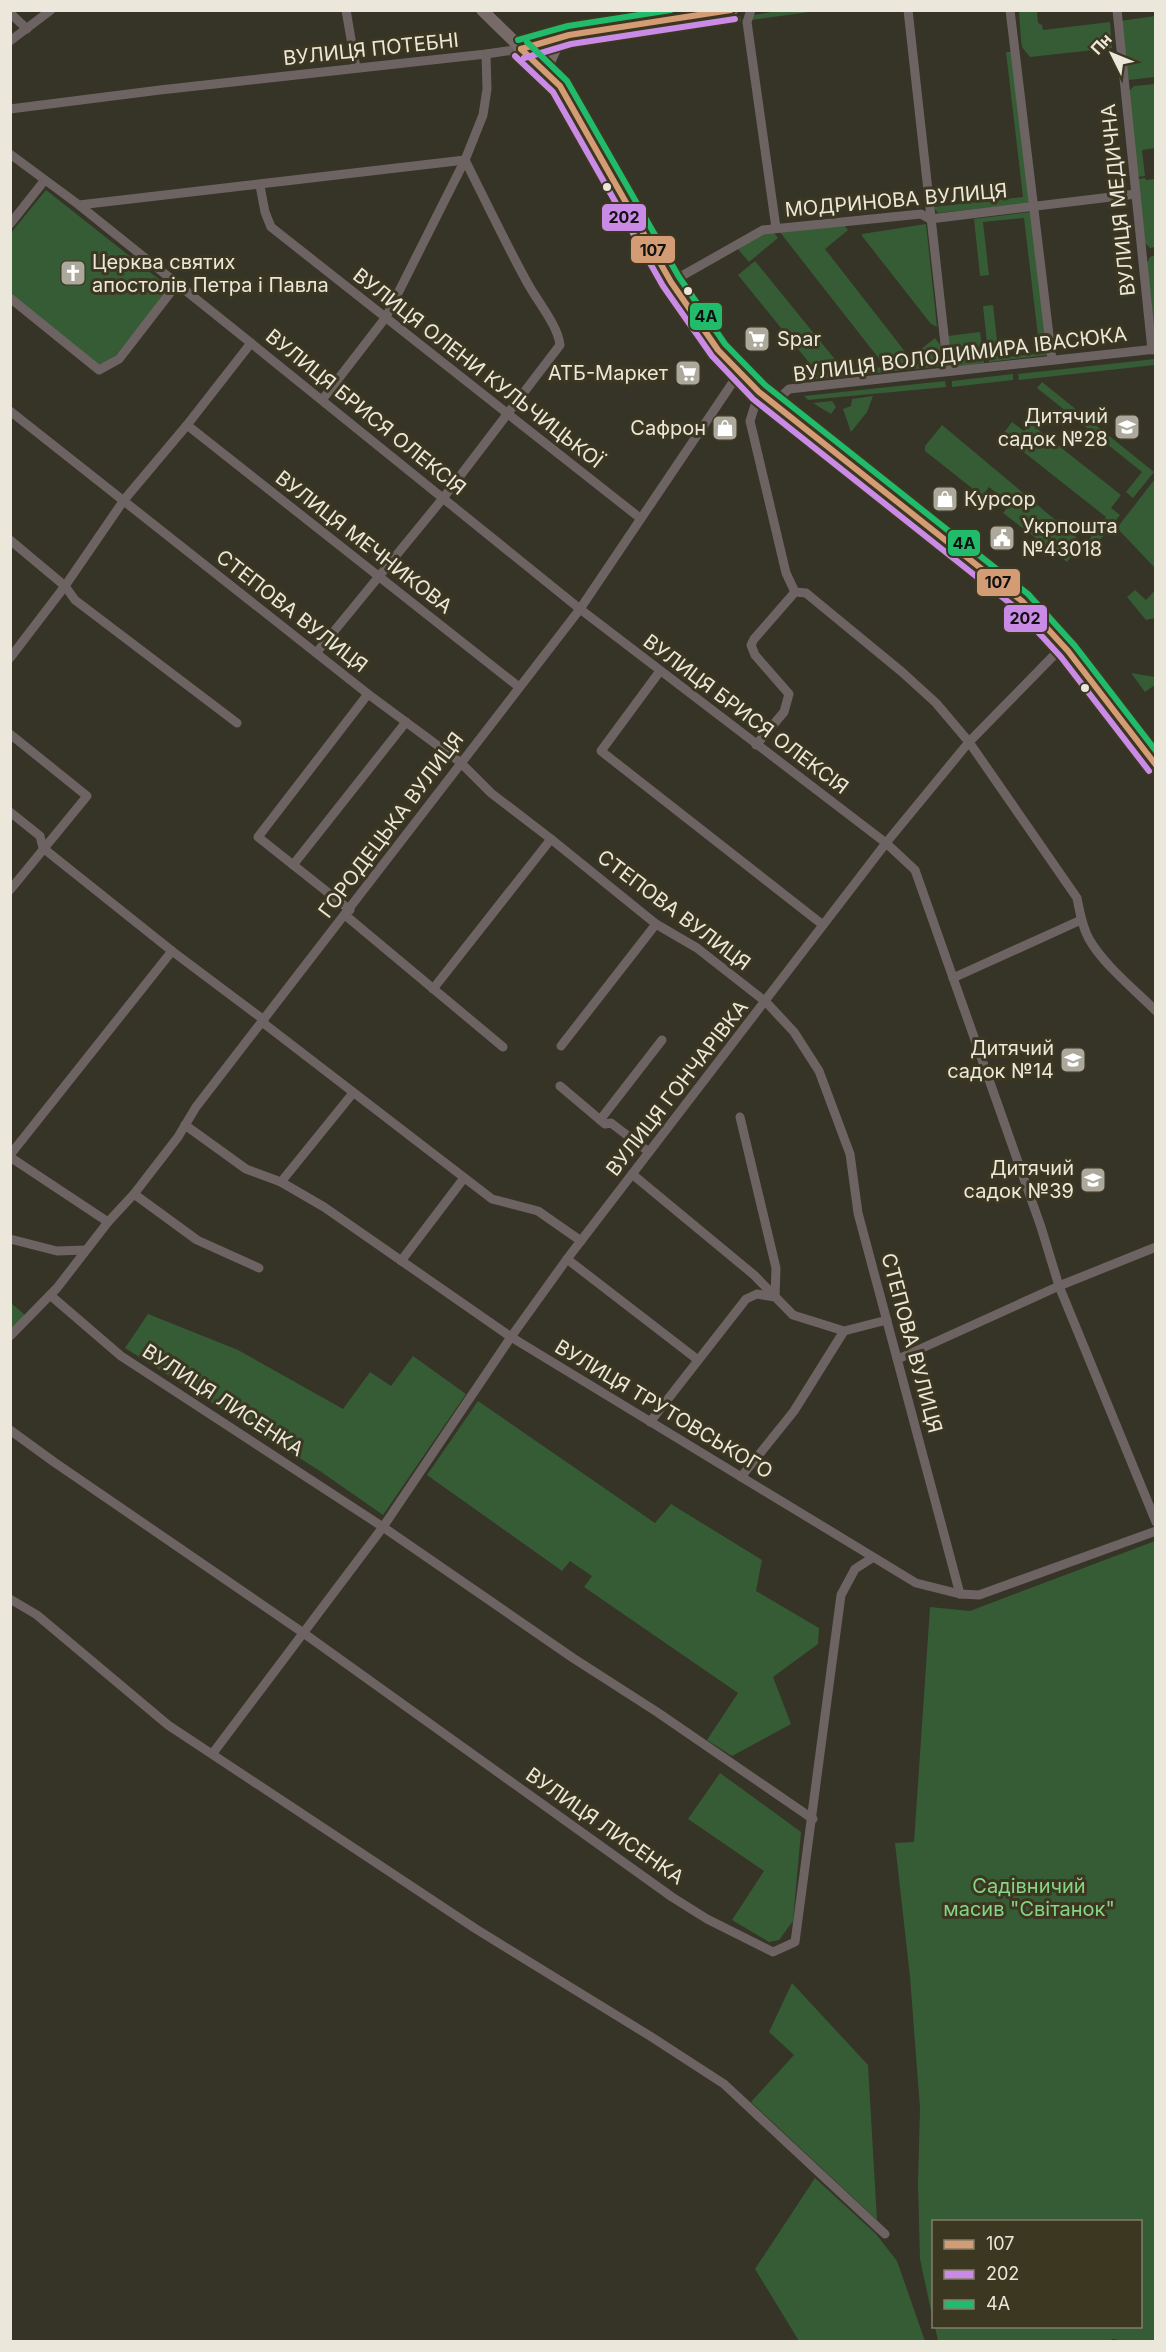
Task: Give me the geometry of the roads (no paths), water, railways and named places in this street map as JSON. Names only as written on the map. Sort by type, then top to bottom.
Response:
[{"type":"main road","points":[[482,10],[560,86],[671,282],[692,315],[739,373],[773,404],[1022,601],[1100,691],[1155,766]]},
{"type":"main road","points":[[545,71],[555,49],[569,35]]},
{"type":"street","points":[[10,41],[51,10]]},
{"type":"street","points":[[346,10],[356,68]]},
{"type":"street","name":"ВУЛИЦЯ ПОТЕБНІ","points":[[10,109],[486,54],[521,49],[569,35],[734,10]]},
{"type":"street","points":[[751,10],[747,22],[776,228]]},
{"type":"street","points":[[908,10],[948,371]]},
{"type":"street","points":[[1010,10],[1052,360]]},
{"type":"street","name":"ВУЛИЦЯ МЕДИЧНА","points":[[1117,10],[1154,350]]},
{"type":"street","points":[[10,13],[27,29]]},
{"type":"street","points":[[322,400],[386,317],[465,160],[483,115],[487,89],[486,54]]},
{"type":"street","name":"ВУЛИЦЯ БРИСЯ ОЛЕКСІЯ","points":[[10,154],[79,205],[444,497],[580,609],[886,843],[915,870],[1041,1227],[1059,1286],[1155,1522]]},
{"type":"street","points":[[79,205],[260,186],[465,160]]},
{"type":"street","points":[[317,652],[444,497],[560,345],[559,334],[540,306],[518,266],[465,160]]},
{"type":"street","points":[[10,224],[44,181]]},
{"type":"street","name":"ВУЛИЦЯ ОЛЕНИ КУЛЬЧИЦЬКОЇ","points":[[260,186],[265,212],[271,227],[640,518]]},
{"type":"street","name":"МОДРИНОВА ВУЛИЦЯ","points":[[671,282],[763,230],[921,213],[930,219],[1136,194]]},
{"type":"street","points":[[10,298],[99,370],[119,359],[177,284]]},
{"type":"street","points":[[10,657],[65,586],[124,500],[187,425],[251,343]]},
{"type":"street","name":"ВУЛИЦЯ ВОЛОДИМИРА ІВАСЮКА","points":[[773,404],[789,389],[1154,350]]},
{"type":"street","name":"ГОРОДЕЦЬКА ВУЛИЦЯ","points":[[10,1336],[53,1292],[108,1222],[134,1194],[196,1107],[348,913],[460,762],[580,609],[739,373]]},
{"type":"street","points":[[759,392],[750,421],[786,573],[795,592]]},
{"type":"street","name":"СТЕПОВА ВУЛИЦЯ","points":[[10,411],[368,694],[460,762],[492,793],[656,924],[697,948],[766,1002],[794,1032],[819,1071],[850,1154],[858,1213],[960,1594]]},
{"type":"street","name":"ВУЛИЦЯ МЕЧНИКОВА","points":[[187,425],[519,687]]},
{"type":"street","points":[[10,540],[65,586],[75,600],[237,723]]},
{"type":"street","points":[[795,592],[806,593],[932,698],[969,742],[1077,898],[1081,920],[1089,939],[1101,956],[1155,1011]]},
{"type":"street","points":[[756,745],[784,712],[788,705],[789,694],[755,656],[751,645],[795,592]]},
{"type":"street","name":"ВУЛИЦЯ ГОНЧАРІВКА","points":[[510,1337],[567,1259],[886,843],[969,742],[1063,646]]},
{"type":"street","points":[[660,671],[601,751],[823,925]]},
{"type":"street","points":[[368,694],[258,837],[503,1047]]},
{"type":"street","points":[[293,865],[406,722]]},
{"type":"street","points":[[10,735],[87,796],[10,890]]},
{"type":"street","points":[[10,812],[40,836],[43,848],[464,1178],[492,1199],[538,1211],[581,1241]]},
{"type":"street","points":[[433,989],[551,839]]},
{"type":"street","points":[[954,978],[1081,920]]},
{"type":"street","points":[[561,1046],[656,924]]},
{"type":"street","points":[[108,1222],[10,1156],[172,951]]},
{"type":"street","points":[[600,1119],[662,1040]]},
{"type":"street","points":[[560,1086],[605,1124],[611,1123],[649,1152]]},
{"type":"street","points":[[281,1182],[353,1093]]},
{"type":"street","points":[[740,1117],[776,1268],[775,1297]]},
{"type":"street","name":"ВУЛИЦЯ ТРУТОВСЬКОГО","points":[[185,1125],[246,1169],[281,1182],[324,1207],[510,1337],[916,1583],[960,1594],[979,1595],[1155,1531]]},
{"type":"street","points":[[632,1174],[754,1275],[793,1315],[844,1331],[887,1320]]},
{"type":"street","points":[[401,1261],[464,1178]]},
{"type":"street","points":[[134,1194],[197,1240],[259,1268]]},
{"type":"street","points":[[10,1239],[57,1251],[86,1250]]},
{"type":"street","points":[[898,1359],[1059,1286],[1155,1247]]},
{"type":"street","points":[[567,1259],[698,1360]]},
{"type":"street","name":"ВУЛИЦЯ ЛИСЕНКА","points":[[53,1292],[121,1356],[383,1527],[813,1819]]},
{"type":"street","points":[[650,1422],[746,1299],[757,1294],[775,1297]]},
{"type":"street","points":[[741,1476],[794,1411],[844,1331]]},
{"type":"street","points":[[213,1753],[383,1527],[510,1337]]},
{"type":"street","name":"ВУЛИЦЯ ЛИСЕНКА","points":[[10,1430],[302,1632],[672,1897],[707,1919],[773,1952],[795,1942],[841,1595],[855,1569],[872,1558]]},
{"type":"street","points":[[10,1599],[37,1615],[168,1725],[476,1929],[724,2084],[885,2234]]},
{"type":"place","name":"Церква святих апостолів Петра і Павла","points":[[73,273]]},
{"type":"place","name":"Spar","points":[[757,339]]},
{"type":"place","name":"АТБ-Маркет","points":[[688,373]]},
{"type":"place","name":"Дитячий садок №28","points":[[1127,427]]},
{"type":"place","name":"Сафрон","points":[[725,428]]},
{"type":"place","name":"Курсор","points":[[945,499]]},
{"type":"place","name":"Укрпошта №43018","points":[[1002,538]]},
{"type":"place","name":"Дитячий садок №14","points":[[1073,1060]]},
{"type":"place","name":"Дитячий садок №39","points":[[1093,1180]]},
{"type":"park label","name":"Садівничий масив \"Світанок\"","points":[[1029,1898]]}]
